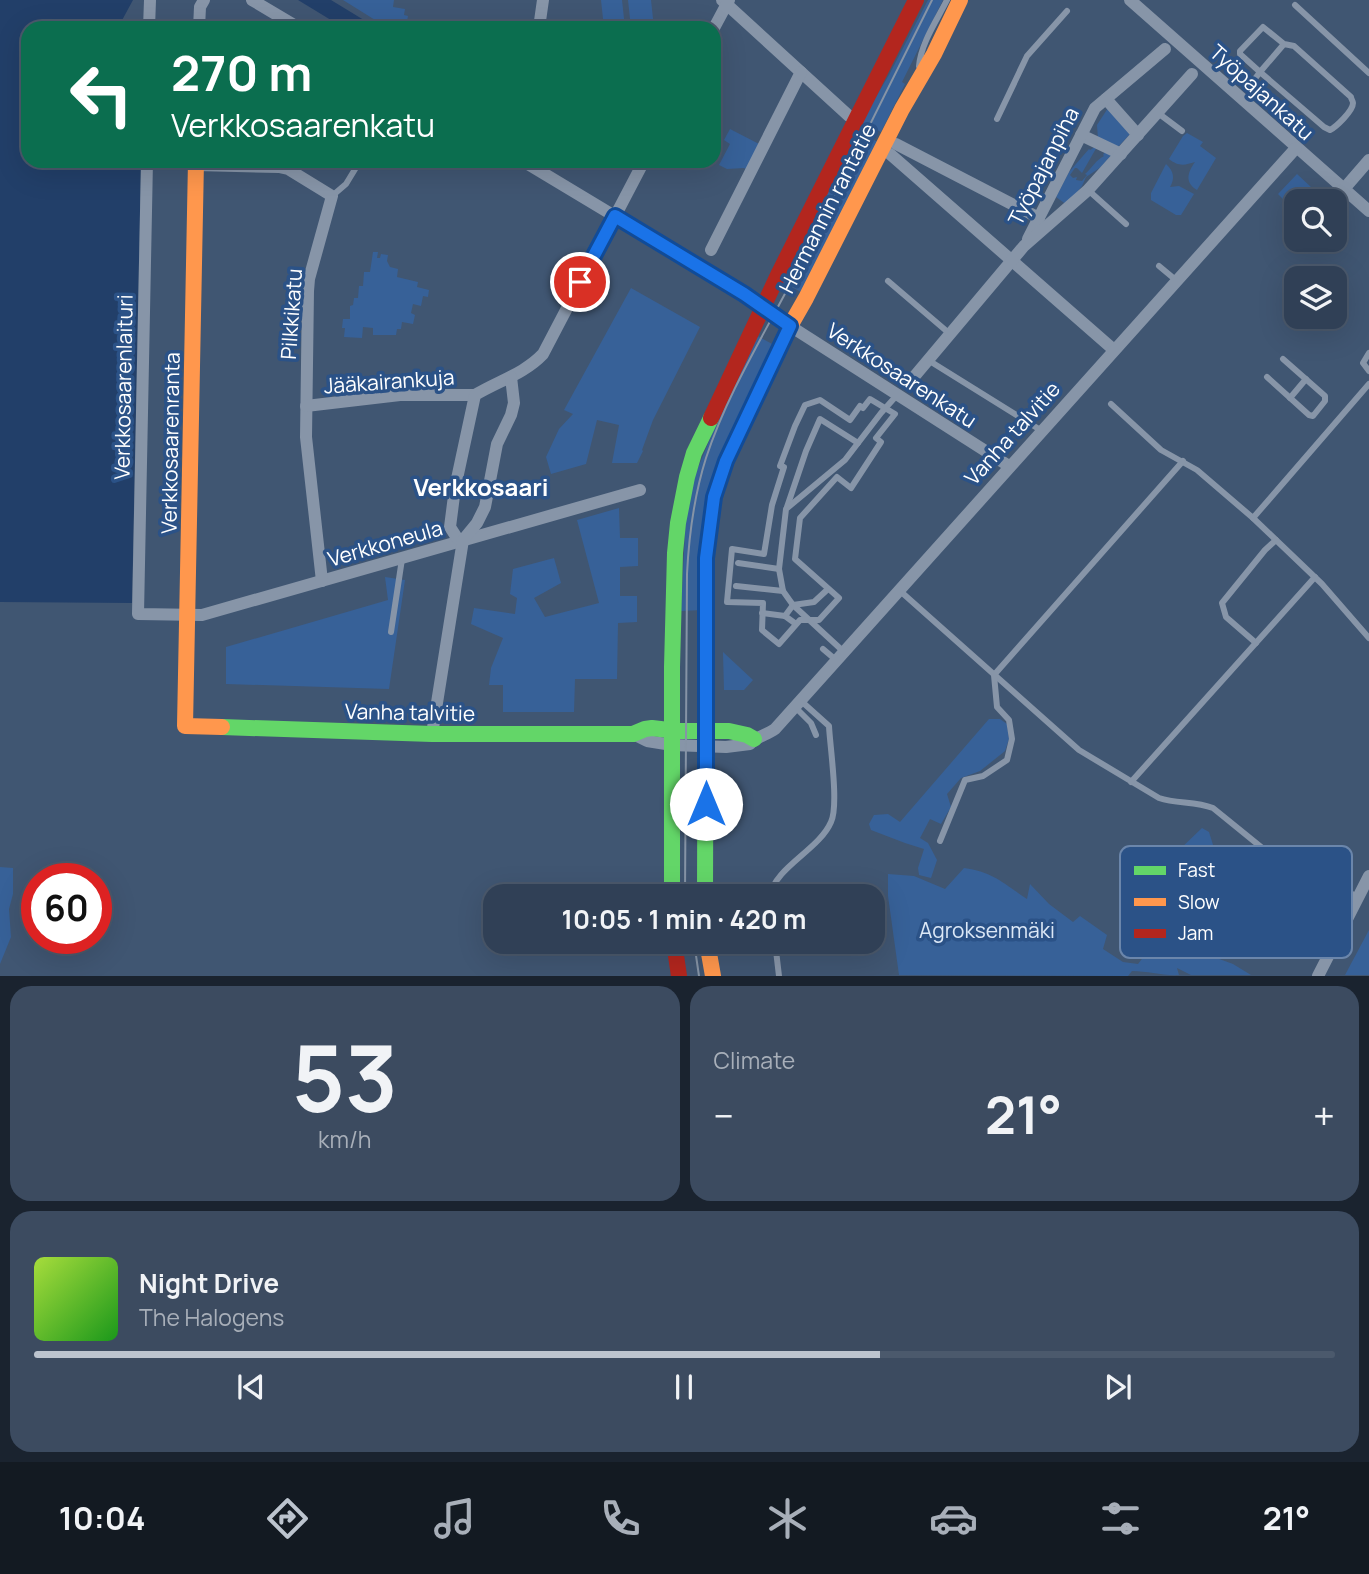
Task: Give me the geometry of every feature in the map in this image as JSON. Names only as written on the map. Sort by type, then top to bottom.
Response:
[{"type":"main road","name":"Hermannin rantatie","points":[[672,738],[675,553],[687,477],[699,443],[810,211],[916,0]]},
{"type":"main road","name":"Hermannin rantatie","points":[[705,884],[706,558],[714,497],[726,461],[790,326],[960,0]]},
{"type":"main road","name":"Verkkosaarenranta","points":[[186,726],[196,168]]},
{"type":"main road","name":"Vanha talvitie","points":[[186,726],[432,734],[633,734],[645,728],[672,738],[706,739],[731,731],[749,735],[754,739]]},
{"type":"main road","points":[[672,738],[672,884]]},
{"type":"main road","points":[[676,954],[679,975]]},
{"type":"main road","points":[[710,954],[713,975]]},
{"type":"street","points":[[149,21],[150,0]]},
{"type":"street","points":[[199,21],[200,7],[204,0]]},
{"type":"street","points":[[252,0],[287,21]]},
{"type":"street","points":[[540,21],[544,0]]},
{"type":"street","name":"Työpajankatu","points":[[1130,0],[1342,189]]},
{"type":"street","points":[[717,21],[726,1],[849,116]]},
{"type":"street","name":"Työpajanpiha","points":[[1024,246],[1095,108],[1165,50]]},
{"type":"street","points":[[711,250],[801,72]]},
{"type":"street","name":"Työpajanpiha","points":[[1024,246],[1088,190],[1192,74]]},
{"type":"street","points":[[1105,99],[1138,135]]},
{"type":"street","points":[[1081,135],[1121,153]]},
{"type":"street","name":"Vanha talvitie","points":[[754,739],[775,729],[798,704],[1296,148]]},
{"type":"street","points":[[1039,218],[893,149],[1114,350]]},
{"type":"street","points":[[1344,189],[1369,160]]},
{"type":"street","name":"Verkkosaarenlaituri","points":[[138,614],[147,168]]},
{"type":"street","points":[[284,168],[337,195]]},
{"type":"street","name":"Verkkosaarenkatu","points":[[535,168],[764,307],[1009,466]]},
{"type":"street","points":[[463,540],[457,538],[450,527],[455,488],[475,395],[511,377],[543,354],[640,168]]},
{"type":"street","name":"Työpajankatu","points":[[1347,193],[1369,211]]},
{"type":"street","name":"Pilkkikatu","points":[[323,581],[307,450],[308,291],[309,279],[337,195]]},
{"type":"street","points":[[908,384],[1024,246]]},
{"type":"street","points":[[432,734],[463,540],[477,523],[485,507],[497,444],[513,403],[511,377]]},
{"type":"street","name":"Jääkairankuja","points":[[306,406],[400,395],[475,395]]},
{"type":"street","name":"Verkkoneula","points":[[138,614],[202,615],[640,490]]},
{"type":"street","points":[[1352,920],[1364,900],[1369,876]]},
{"type":"street","points":[[1318,975],[1328,958]]},
{"type":"lane","points":[[883,65],[901,45],[923,0]]},
{"type":"lane","points":[[917,82],[919,57],[947,0]]},
{"type":"lane","points":[[1295,5],[1369,73]]},
{"type":"lane","points":[[997,119],[1027,56],[1067,11]]},
{"type":"lane","points":[[1264,27],[1284,44],[1294,46],[1350,97],[1352,108],[1335,128],[1330,130],[1324,127],[1240,54],[1264,27]]},
{"type":"lane","points":[[1251,83],[1284,44]]},
{"type":"lane","name":"Työpajanpiha","points":[[1192,74],[1202,64]]},
{"type":"lane","points":[[1158,112],[1182,131]]},
{"type":"lane","points":[[337,195],[356,168]]},
{"type":"lane","points":[[1088,190],[1126,224]]},
{"type":"lane","points":[[1159,266],[1177,281]]},
{"type":"lane","points":[[888,281],[950,334]]},
{"type":"lane","points":[[1369,353],[1363,363],[1369,371]]},
{"type":"lane","points":[[1267,377],[1313,416],[1326,398],[1283,359]]},
{"type":"lane","points":[[928,360],[1042,431]]},
{"type":"lane","points":[[1290,398],[1306,379]]},
{"type":"lane","points":[[1253,518],[1369,384]]},
{"type":"lane","points":[[786,509],[845,460],[898,394]]},
{"type":"lane","points":[[870,399],[895,414],[876,438],[881,442],[851,488],[836,477],[800,519],[795,559],[839,598],[819,620],[800,620],[779,644],[762,630],[762,613],[763,603],[726,601],[732,549],[764,554],[772,505],[784,467],[780,466],[805,405],[820,400],[850,420],[860,406],[863,408],[870,399]]},
{"type":"lane","points":[[1111,404],[1161,450],[1197,470],[1253,518],[1315,577],[1369,638]]},
{"type":"lane","points":[[840,656],[783,591],[779,569],[786,509],[820,419],[858,443]]},
{"type":"lane","points":[[940,841],[965,780],[983,776],[1007,760],[1012,740],[1009,720],[997,707],[994,675],[1183,461]]},
{"type":"lane","points":[[1256,643],[1226,617],[1222,603],[1276,540]]},
{"type":"lane","points":[[391,632],[403,557]]},
{"type":"lane","points":[[738,563],[779,569]]},
{"type":"lane","points":[[1131,782],[1315,577]]},
{"type":"lane","points":[[736,586],[783,591]]},
{"type":"lane","points":[[785,616],[793,605],[814,602],[828,589]]},
{"type":"lane","points":[[899,590],[1079,750],[1159,798],[1201,803],[1213,808],[1260,846]]},
{"type":"lane","points":[[762,613],[785,616],[796,624]]},
{"type":"lane","points":[[823,649],[840,656]]},
{"type":"lane","points":[[798,704],[816,735]]},
{"type":"lane","points":[[775,884],[822,836],[833,820],[834,784],[828,726],[798,704]]},
{"type":"lane","points":[[776,954],[779,975]]},
{"type":"green space","points":[[343,0],[394,0],[393,7],[405,9],[404,15],[408,16],[407,21],[377,21]]},
{"type":"green space","points":[[601,0],[622,0],[624,21],[603,21]]},
{"type":"green space","points":[[628,0],[651,0],[653,21],[630,21]]},
{"type":"green space","points":[[928,0],[943,0],[902,82],[905,84],[881,132],[861,122]]},
{"type":"green space","points":[[1108,108],[1131,133],[1117,148],[1098,139],[1097,125]]},
{"type":"green space","points":[[730,129],[761,145],[748,170],[721,166],[730,144],[724,140]]},
{"type":"green space","points":[[857,132],[878,142],[803,293],[782,282]]},
{"type":"green space","points":[[1187,133],[1203,142],[1200,146],[1216,158],[1197,190],[1189,180],[1195,162],[1182,165],[1169,159]]},
{"type":"green space","points":[[1098,145],[1082,173],[1075,168],[1070,175],[1073,178],[1077,177],[1076,180],[1082,181],[1106,150],[1113,153],[1101,167],[1086,177],[1067,205],[1056,197],[1069,172],[1089,149]]},
{"type":"green space","points":[[1166,164],[1173,175],[1170,187],[1179,186],[1194,194],[1181,215],[1176,215],[1151,200],[1151,193]]},
{"type":"green space","points":[[1297,174],[1313,189],[1284,189],[1283,199],[1278,194]]},
{"type":"green space","points":[[373,252],[378,252],[377,258],[380,258],[381,254],[388,255],[390,267],[398,269],[397,277],[418,282],[417,287],[429,290],[428,297],[423,296],[421,306],[413,304],[413,324],[402,322],[396,335],[373,335],[373,328],[363,327],[362,338],[344,337],[343,319],[350,319],[350,306],[353,305],[354,298],[358,298],[359,286],[363,286],[364,272],[370,272]]},
{"type":"green space","points":[[631,288],[700,327],[653,420],[637,463],[612,463],[619,425],[597,420],[586,464],[551,474],[546,457],[559,429],[573,414],[564,410]]},
{"type":"green space","points":[[754,334],[774,345],[732,432],[702,610],[681,611],[687,494]]},
{"type":"green space","points":[[619,508],[620,538],[638,538],[638,566],[620,567],[620,596],[637,596],[637,622],[618,623],[617,679],[575,679],[574,712],[503,712],[503,685],[489,685],[491,668],[503,638],[471,624],[474,608],[515,614],[517,598],[510,594],[513,569],[554,558],[561,583],[534,598],[545,617],[599,603],[577,520]]},
{"type":"green space","points":[[385,577],[405,580],[389,689],[226,684],[226,647],[388,600]]},
{"type":"green space","points":[[723,652],[753,680],[744,690],[724,690]]},
{"type":"green space","points":[[989,719],[1000,719],[1007,724],[1009,739],[1005,751],[980,771],[961,778],[947,794],[951,807],[941,824],[930,819],[920,838],[928,843],[937,860],[931,878],[919,875],[918,868],[924,849],[871,830],[869,824],[874,815],[888,814],[900,822]]},
{"type":"green space","name":"Agroksenmäki","points":[[1202,828],[1209,832],[1213,846],[1183,846]]},
{"type":"green space","points":[[0,867],[13,868],[13,894],[9,909],[11,937],[0,964]]},
{"type":"green space","name":"Agroksenmäki","points":[[964,868],[990,875],[1027,899],[1030,884],[1049,904],[1073,922],[1080,916],[1107,935],[1103,949],[1123,962],[1138,964],[1143,958],[1216,958],[1251,975],[1191,975],[1177,968],[1179,975],[1132,971],[1128,976],[899,975],[888,896],[888,874],[914,876],[945,889]]},
{"type":"green space","points":[[1369,930],[1369,975],[1345,975]]},
{"type":"shaded area","points":[[0,0],[133,0],[122,21],[21,21],[21,168],[141,168],[132,603],[0,602]]},
{"type":"shaded area","points":[[298,0],[331,0],[366,21],[332,21]]},
{"type":"tram line","points":[[685,884],[687,574],[693,515],[702,472],[725,409],[932,0]]},
{"type":"tram line","points":[[696,954],[699,976]]},
{"type":"traffic: fast","points":[[705,884],[706,558],[714,497],[726,461],[764,381]]},
{"type":"traffic: fast","points":[[672,884],[675,553],[687,477],[694,453],[711,418]]},
{"type":"traffic: fast","points":[[222,727],[432,734],[633,734],[652,728],[729,731],[754,739]]},
{"type":"traffic: slow","points":[[764,381],[960,0]]},
{"type":"traffic: slow","points":[[196,168],[185,726],[222,727]]},
{"type":"traffic: slow","points":[[709,954],[713,976]]},
{"type":"traffic: jam","points":[[711,418],[779,273],[916,0]]},
{"type":"traffic: jam","points":[[676,954],[679,976]]},
{"type":"district","name":"Verkkosaari","points":[[481,486]]},
{"type":"route","points":[[580,282],[615,216],[744,294],[790,326],[726,461],[714,497],[706,558],[706,804]]}]
